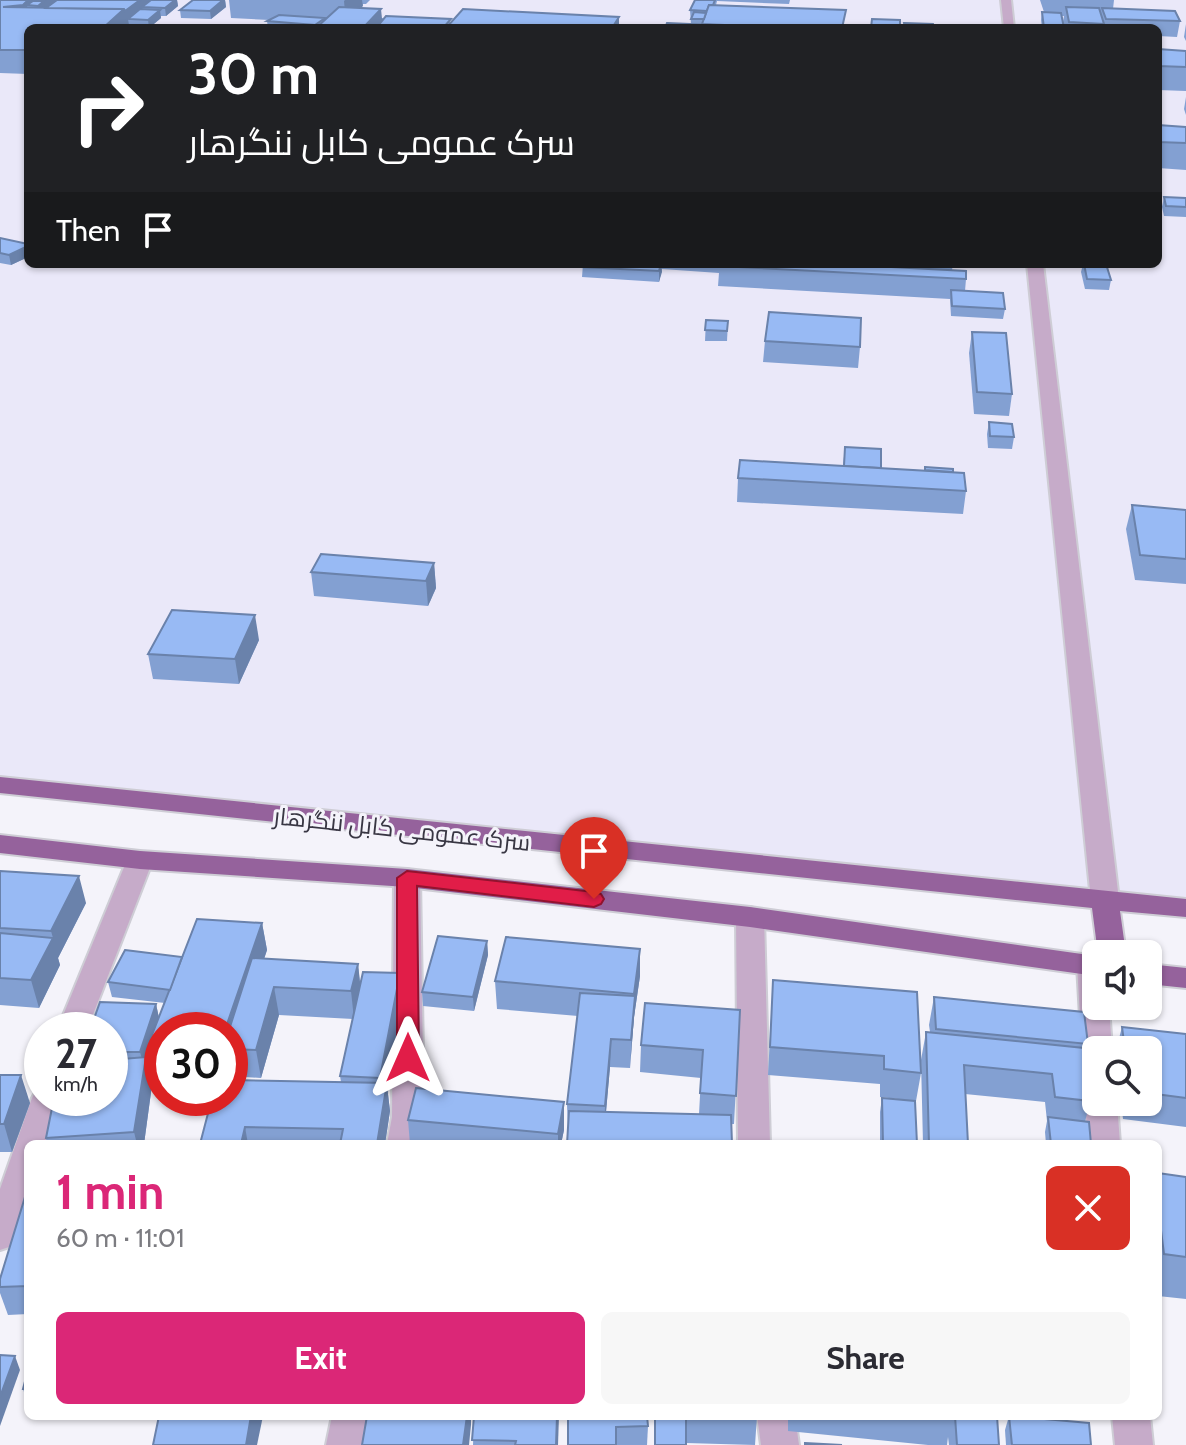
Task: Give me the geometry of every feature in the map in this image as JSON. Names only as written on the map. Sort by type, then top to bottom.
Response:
[{"type":"highway","name":"سرک عمومی کابل ننگرهار","points":[[0,785],[1186,908]]},
{"type":"highway","name":"سرک عمومی کابل ننگرهار","points":[[0,844],[140,860],[407,878],[750,917],[1082,960]]},
{"type":"highway","points":[[1102,940],[1105,900]]},
{"type":"highway","points":[[1162,975],[1186,978]]},
{"type":"street","points":[[1006,0],[1009,24]]},
{"type":"street","points":[[1035,268],[1105,900]]},
{"type":"street","points":[[79,1012],[140,860]]},
{"type":"street","points":[[404,1140],[408,1117],[407,878]]},
{"type":"street","points":[[750,917],[754,1140]]},
{"type":"street","points":[[33,1140],[42,1116]]},
{"type":"street","points":[[1102,1116],[1104,1140]]},
{"type":"street","points":[[0,1236],[24,1167]]},
{"type":"street","points":[[345,1445],[350,1420]]},
{"type":"street","points":[[777,1420],[780,1445]]},
{"type":"street","points":[[1131,1420],[1134,1445]]},
{"type":"shaded area","points":[[0,0],[1186,0],[1186,908],[0,785]]},
{"type":"building","points":[[0,0],[28,0],[23,5],[3,7],[124,9],[107,24],[24,24],[24,50],[0,50]]},
{"type":"building","points":[[57,0],[140,0],[125,11],[46,8]]},
{"type":"building","points":[[151,0],[175,0],[165,8],[142,7]]},
{"type":"building","points":[[193,0],[223,0],[210,11],[180,10]]},
{"type":"building","points":[[695,0],[715,0],[707,11],[690,10]]},
{"type":"building","points":[[33,1],[44,1],[38,6],[27,5]]},
{"type":"building","points":[[709,5],[846,10],[843,24],[702,24]]},
{"type":"building","points":[[339,7],[381,9],[367,24],[320,24]]},
{"type":"building","points":[[1066,7],[1099,8],[1104,24],[1069,22]]},
{"type":"building","points":[[1102,8],[1175,11],[1180,21],[1106,19]]},
{"type":"building","points":[[140,9],[160,10],[148,20],[128,19]]},
{"type":"building","points":[[463,9],[619,17],[615,24],[450,24]]},
{"type":"building","points":[[694,12],[706,13],[704,19],[691,19]]},
{"type":"building","points":[[1042,12],[1061,13],[1063,24],[1044,24]]},
{"type":"building","points":[[279,15],[325,18],[316,24],[267,21]]},
{"type":"building","points":[[386,16],[451,19],[447,24],[379,24]]},
{"type":"building","points":[[872,19],[900,20],[900,24],[871,24]]},
{"type":"building","points":[[1162,49],[1186,51],[1186,67],[1162,66]]},
{"type":"building","points":[[1162,125],[1186,127],[1186,143],[1162,142]]},
{"type":"building","points":[[1164,197],[1186,198],[1186,207],[1166,206]]},
{"type":"building","points":[[0,238],[24,243],[24,248],[9,255],[0,253]]},
{"type":"building","points":[[601,268],[660,268],[659,271]]},
{"type":"building","points":[[757,268],[910,268],[966,271],[966,279]]},
{"type":"building","points":[[1085,268],[1107,268],[1111,280],[1087,279]]},
{"type":"building","points":[[951,290],[1003,293],[1005,309],[952,306]]},
{"type":"building","points":[[769,312],[861,318],[860,347],[765,341]]},
{"type":"building","points":[[706,320],[728,321],[727,331],[705,330]]},
{"type":"building","points":[[972,332],[1006,333],[1012,394],[977,392]]},
{"type":"building","points":[[989,422],[1012,424],[1014,437],[990,436]]},
{"type":"building","points":[[845,447],[881,449],[881,468],[844,466]]},
{"type":"building","points":[[740,460],[964,473],[966,491],[738,478]]},
{"type":"building","points":[[925,467],[953,469],[953,472],[925,470]]},
{"type":"building","points":[[1132,505],[1186,510],[1186,559],[1140,555]]},
{"type":"building","points":[[321,554],[434,563],[426,581],[311,572]]},
{"type":"building","points":[[172,610],[255,615],[235,659],[148,654]]},
{"type":"building","points":[[0,871],[79,876],[51,931],[0,928]]},
{"type":"building","points":[[197,919],[262,923],[231,1012],[161,1012]]},
{"type":"building","points":[[0,933],[53,938],[31,980],[0,978]]},
{"type":"building","points":[[438,936],[487,941],[473,997],[422,992]]},
{"type":"building","points":[[506,937],[640,949],[634,994],[495,981]]},
{"type":"building","points":[[125,950],[182,957],[170,990],[108,982]]},
{"type":"building","points":[[252,958],[358,964],[351,991],[274,987],[256,1050],[248,1050],[248,1012],[235,1012]]},
{"type":"building","points":[[363,972],[400,973],[380,1078],[340,1076]]},
{"type":"building","points":[[773,980],[917,992],[921,1073],[884,1069],[884,1056],[770,1047]]},
{"type":"building","points":[[580,993],[635,996],[631,1040],[611,1039],[605,1106],[567,1104]]},
{"type":"building","points":[[934,997],[1082,1012],[1087,1036],[1082,1036],[1082,1043],[936,1029]]},
{"type":"building","points":[[100,1002],[156,1004],[153,1012],[144,1012],[144,1040],[140,1052],[128,1052],[128,1012],[96,1012]]},
{"type":"building","points":[[645,1003],[740,1010],[736,1096],[700,1093],[703,1050],[641,1045]]},
{"type":"building","points":[[1122,1027],[1186,1034],[1186,1098],[1162,1095],[1162,1036],[1123,1036]]},
{"type":"building","points":[[926,1032],[1082,1048],[1082,1100],[1055,1097],[1052,1074],[964,1065],[968,1140],[929,1140]]},
{"type":"building","points":[[144,1057],[134,1132],[46,1138],[50,1116],[128,1116],[128,1058]]},
{"type":"building","points":[[0,1075],[21,1075],[4,1124],[0,1124]]},
{"type":"building","points":[[248,1080],[387,1083],[378,1140],[341,1140],[343,1129],[245,1127],[242,1140],[201,1140],[207,1116],[248,1116]]},
{"type":"building","points":[[416,1088],[564,1102],[558,1134],[408,1120]]},
{"type":"building","points":[[882,1098],[915,1101],[917,1140],[883,1140]]},
{"type":"building","points":[[569,1111],[731,1115],[732,1140],[567,1140]]},
{"type":"building","points":[[1048,1117],[1089,1122],[1091,1140],[1051,1140]]},
{"type":"building","points":[[1162,1174],[1186,1177],[1186,1257],[1164,1254]]},
{"type":"building","points":[[24,1200],[24,1286],[0,1287]]},
{"type":"building","points":[[0,1355],[15,1356],[0,1397]]},
{"type":"building","points":[[158,1420],[250,1420],[246,1445],[153,1445]]},
{"type":"building","points":[[366,1420],[466,1420],[463,1445],[362,1445]]},
{"type":"building","points":[[474,1420],[557,1420],[556,1445],[515,1445],[516,1441],[472,1440]]},
{"type":"building","points":[[568,1420],[647,1420],[648,1426],[616,1427],[616,1445],[568,1445]]},
{"type":"building","points":[[655,1420],[686,1420],[686,1445],[655,1445]]},
{"type":"building","points":[[955,1420],[997,1420],[999,1445],[957,1445]]},
{"type":"building","points":[[1009,1420],[1089,1423],[1091,1445],[1012,1445]]},
{"type":"route","points":[[408,1058],[407,878],[594,899]]}]
